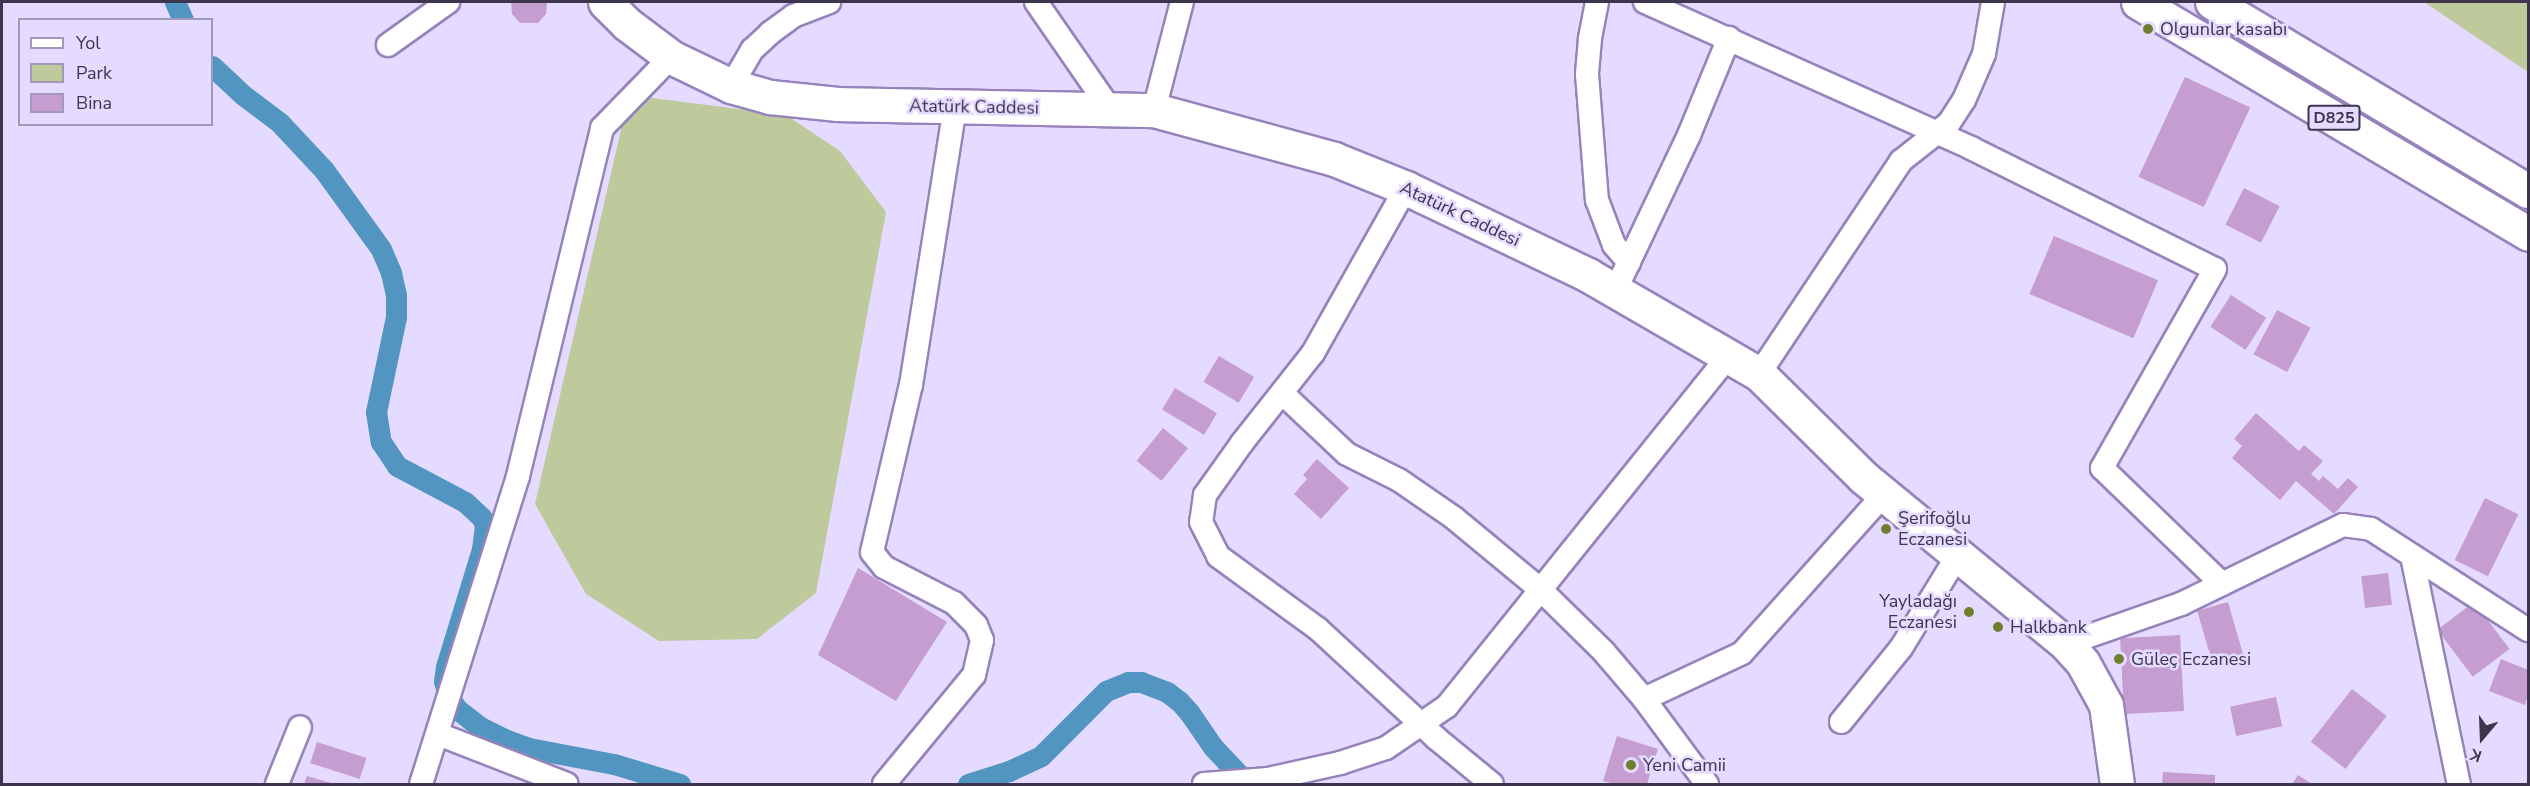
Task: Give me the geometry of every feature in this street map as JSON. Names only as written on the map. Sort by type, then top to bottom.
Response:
[{"type":"main road","name":"Atatürk Caddesi","points":[[606,2],[627,24],[671,57],[731,86],[770,97],[805,103],[1154,110],[1334,159],[1406,188],[1588,275],[1622,276],[1728,357],[1759,374],[1863,477],[2066,644],[2083,663],[2106,705],[2117,784]]},
{"type":"main road","name":"D825","points":[[2138,2],[2529,234]]},
{"type":"main road","name":"D825","points":[[2212,2],[2529,191]]},
{"type":"street","points":[[387,45],[448,2]]},
{"type":"street","points":[[731,86],[752,50],[770,33],[793,16],[829,2]]},
{"type":"street","points":[[1036,2],[1110,109]]},
{"type":"street","points":[[1154,110],[1182,2]]},
{"type":"street","points":[[1597,2],[1590,39],[1587,74],[1596,200],[1614,244],[1622,276]]},
{"type":"street","points":[[1645,2],[1936,132],[2215,269],[2102,468],[2222,584]]},
{"type":"street","points":[[1759,374],[1901,161],[1949,123],[1976,75],[1990,32],[1993,2]]},
{"type":"street","points":[[1622,276],[1689,135],[1729,38]]},
{"type":"street","points":[[421,784],[518,476],[602,128],[671,57]]},
{"type":"street","points":[[884,784],[974,675],[982,639],[976,625],[954,603],[884,567],[872,552],[911,385],[955,107]]},
{"type":"street","points":[[1406,188],[1313,353],[1205,495],[1200,522],[1218,556],[1318,629],[1422,725],[1492,784]]},
{"type":"street","points":[[1216,784],[1268,779],[1340,763],[1386,747],[1422,725],[1447,706],[1728,357]]},
{"type":"street","points":[[1282,393],[1347,454],[1399,480],[1455,518],[1541,590],[1604,652],[1644,699],[1707,784]]},
{"type":"street","points":[[1644,699],[1742,653],[1884,494]]},
{"type":"street","points":[[2066,644],[2181,604],[2343,525],[2372,530],[2529,630]]},
{"type":"street","points":[[1841,722],[1901,648],[1958,555]]},
{"type":"street","points":[[2412,556],[2459,784]]},
{"type":"street","points":[[278,784],[300,727]]},
{"type":"street","points":[[438,734],[567,784]]},
{"type":"green space","points":[[2424,2],[2528,2],[2528,72]]},
{"type":"green space","points":[[629,95],[786,115],[840,151],[886,212],[816,593],[757,639],[659,641],[586,594],[535,504]]},
{"type":"building","points":[[511,2],[547,2],[546,14],[538,23],[520,23],[512,14]]},
{"type":"building","points":[[2185,77],[2250,107],[2204,207],[2139,177]]},
{"type":"building","points":[[2244,188],[2280,206],[2261,243],[2225,225]]},
{"type":"building","points":[[2054,236],[2158,280],[2133,338],[2029,294]]},
{"type":"building","points":[[2231,295],[2266,318],[2246,350],[2210,327]]},
{"type":"building","points":[[2277,310],[2311,328],[2287,372],[2254,354]]},
{"type":"building","points":[[1219,356],[1254,377],[1239,403],[1204,382]]},
{"type":"building","points":[[1175,388],[1217,413],[1204,435],[1162,409]]},
{"type":"building","points":[[2256,413],[2299,451],[2304,445],[2323,461],[2311,474],[2319,481],[2323,476],[2338,489],[2348,478],[2358,487],[2334,514],[2296,481],[2280,500],[2232,458],[2242,446],[2234,439]]},
{"type":"building","points":[[1163,428],[1188,448],[1161,481],[1137,461]]},
{"type":"building","points":[[1317,459],[1349,488],[1321,519],[1294,494],[1307,479],[1303,475]]},
{"type":"building","points":[[2485,498],[2518,514],[2488,576],[2455,560]]},
{"type":"building","points":[[858,568],[947,622],[896,701],[818,655]]},
{"type":"building","points":[[2388,573],[2392,605],[2365,608],[2361,576]]},
{"type":"building","points":[[2228,602],[2244,657],[2213,666],[2197,611]]},
{"type":"building","points":[[2474,602],[2510,649],[2473,677],[2437,630]]},
{"type":"building","points":[[2180,635],[2184,711],[2124,714],[2120,638]]},
{"type":"building","points":[[2501,659],[2528,670],[2528,695],[2525,705],[2489,691]]},
{"type":"building","points":[[2352,689],[2387,716],[2345,769],[2311,742]]},
{"type":"building","points":[[2276,697],[2282,726],[2236,736],[2230,707]]},
{"type":"building","name":"Yeni Camii","points":[[1617,736],[1658,749],[1647,784],[1616,784],[1603,781]]},
{"type":"building","points":[[317,742],[366,758],[360,779],[310,763]]},
{"type":"building","points":[[2163,772],[2215,775],[2215,784],[2162,784]]},
{"type":"building","points":[[2298,775],[2312,784],[2292,784]]},
{"type":"building","points":[[307,776],[335,784],[304,784]]},
{"type":"waterway","points":[[175,2],[182,18]]},
{"type":"waterway","points":[[213,67],[243,95],[280,123],[324,170],[381,249],[391,273],[396,295],[396,317],[376,412],[381,442],[397,466],[465,502],[482,518],[485,525],[482,549],[446,667],[444,681],[448,696],[457,709],[480,727],[507,740],[529,748],[614,764],[680,784]]},
{"type":"waterway","points":[[968,784],[1009,771],[1041,756],[1106,691],[1128,682],[1141,682],[1167,692],[1179,701],[1213,747],[1248,784]]},
{"type":"place","name":"Olgunlar kasabı","points":[[2148,29]]},
{"type":"place","name":"Şerifoğlu Eczanesi","points":[[1886,529]]},
{"type":"place","name":"Yayladağı Eczanesi","points":[[1969,612]]},
{"type":"place","name":"Halkbank","points":[[1998,627]]},
{"type":"place","name":"Güleç Eczanesi","points":[[2119,659]]},
{"type":"place","name":"Yeni Camii","points":[[1631,765]]}]
